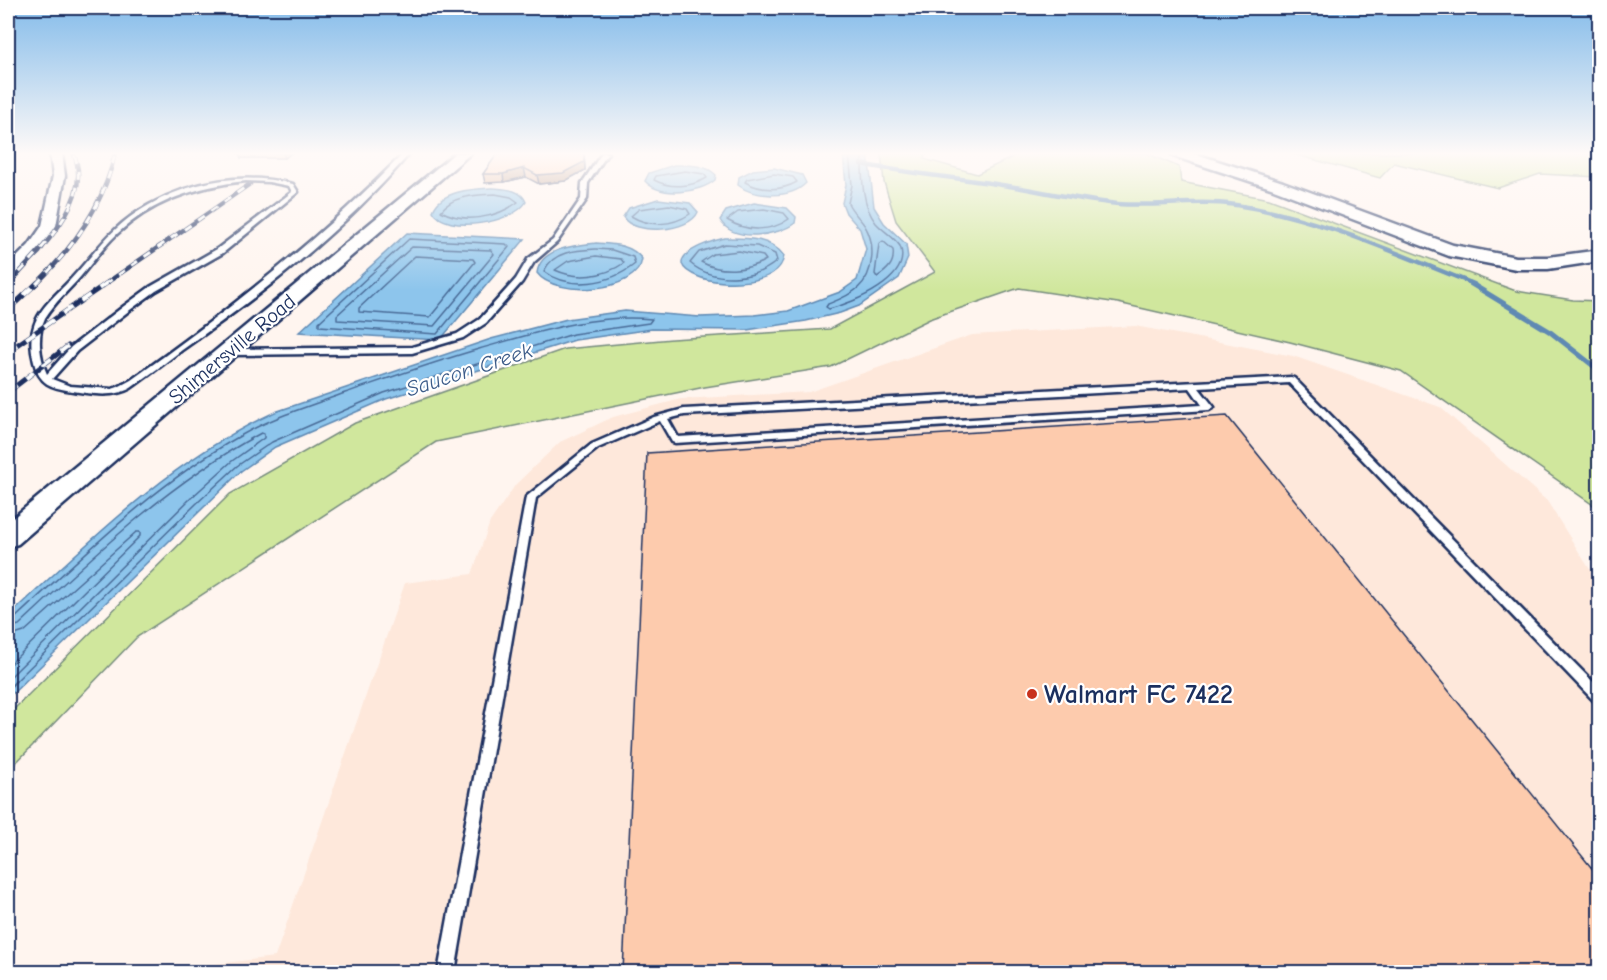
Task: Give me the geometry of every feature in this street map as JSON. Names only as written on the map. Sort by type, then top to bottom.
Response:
[{"type":"street","points":[[8,273],[32,250],[45,233],[53,216],[52,205],[54,199]]},
{"type":"street","name":"Shimersville Road","points":[[8,537],[411,199]]},
{"type":"street","points":[[1313,199],[1449,250],[1471,256],[1516,263],[1548,263],[1599,255]]},
{"type":"lane","points":[[168,199],[114,234],[44,313],[36,332],[39,368],[46,380],[65,388],[117,391],[204,331],[274,278],[364,199]]},
{"type":"lane","points":[[46,380],[74,349],[127,308],[153,289],[220,251],[286,199]]},
{"type":"lane","points":[[229,352],[412,350],[460,336],[483,321],[519,280],[531,261],[555,241],[584,199]]},
{"type":"lane","points":[[446,972],[531,497],[595,446],[663,418],[684,412],[1291,380],[1599,698]]},
{"type":"lane","points":[[663,418],[675,440],[1209,407],[1192,385]]},
{"type":"shaded area","points":[[1135,326],[1293,356],[1440,407],[1547,501],[1589,568],[1599,577],[1599,972],[146,972],[275,957],[405,583],[472,574],[490,522],[516,484],[560,442],[613,417],[681,399],[809,392],[972,335]]},
{"type":"green space","points":[[889,199],[1268,199],[1516,291],[1573,300],[1599,301],[1599,509],[1401,371],[1290,342],[1118,303],[1019,288],[932,318],[831,367],[705,387],[436,442],[137,637],[8,771],[8,715],[230,494],[355,423],[565,349],[672,339],[830,329],[935,272],[896,221]]},
{"type":"water","points":[[443,199],[524,199],[526,202],[508,216],[465,224],[451,223],[440,218],[433,211]]},
{"type":"water","points":[[658,199],[690,203],[698,212],[693,219],[684,224],[662,229],[638,227],[623,217],[629,208]]},
{"type":"water","name":"Saucon Creek","points":[[843,199],[873,199],[874,207],[884,223],[906,244],[908,258],[899,278],[859,306],[806,321],[747,330],[652,329],[575,340],[386,399],[275,447],[241,471],[8,698],[8,617],[101,531],[167,477],[237,431],[275,412],[491,339],[567,319],[625,311],[700,317],[754,315],[788,311],[840,292],[857,280],[866,249],[860,229],[846,213],[842,203]]},
{"type":"water","points":[[754,203],[787,208],[796,217],[795,223],[778,231],[756,235],[735,232],[720,220],[726,211]]},
{"type":"water","points":[[407,233],[525,239],[440,340],[299,332]]},
{"type":"water","points":[[725,238],[757,240],[772,245],[784,256],[780,266],[761,278],[735,282],[709,280],[687,271],[682,264],[683,258],[707,243]]},
{"type":"water","points":[[596,243],[633,250],[642,259],[637,270],[626,279],[612,285],[577,289],[547,281],[537,273],[545,258],[552,253],[560,249]]},
{"type":"building","name":"Walmart FC 7422","points":[[1227,416],[1599,877],[1599,972],[623,972],[647,453]]},
{"type":"waterway","points":[[1083,199],[1133,205],[1221,203],[1267,211],[1327,227],[1474,284]]},
{"type":"waterway","points":[[1470,283],[1549,331],[1600,371]]},
{"type":"railway","points":[[9,284],[48,241],[73,199]]},
{"type":"railway","points":[[37,283],[75,240],[99,199]]},
{"type":"railway","points":[[105,284],[229,199]]},
{"type":"railway","points":[[8,310],[37,283]]},
{"type":"railway","points":[[8,351],[107,283]]},
{"type":"railway","points":[[8,392],[68,346]]},
{"type":"place","name":"Walmart FC 7422","points":[[1032,694]]}]
